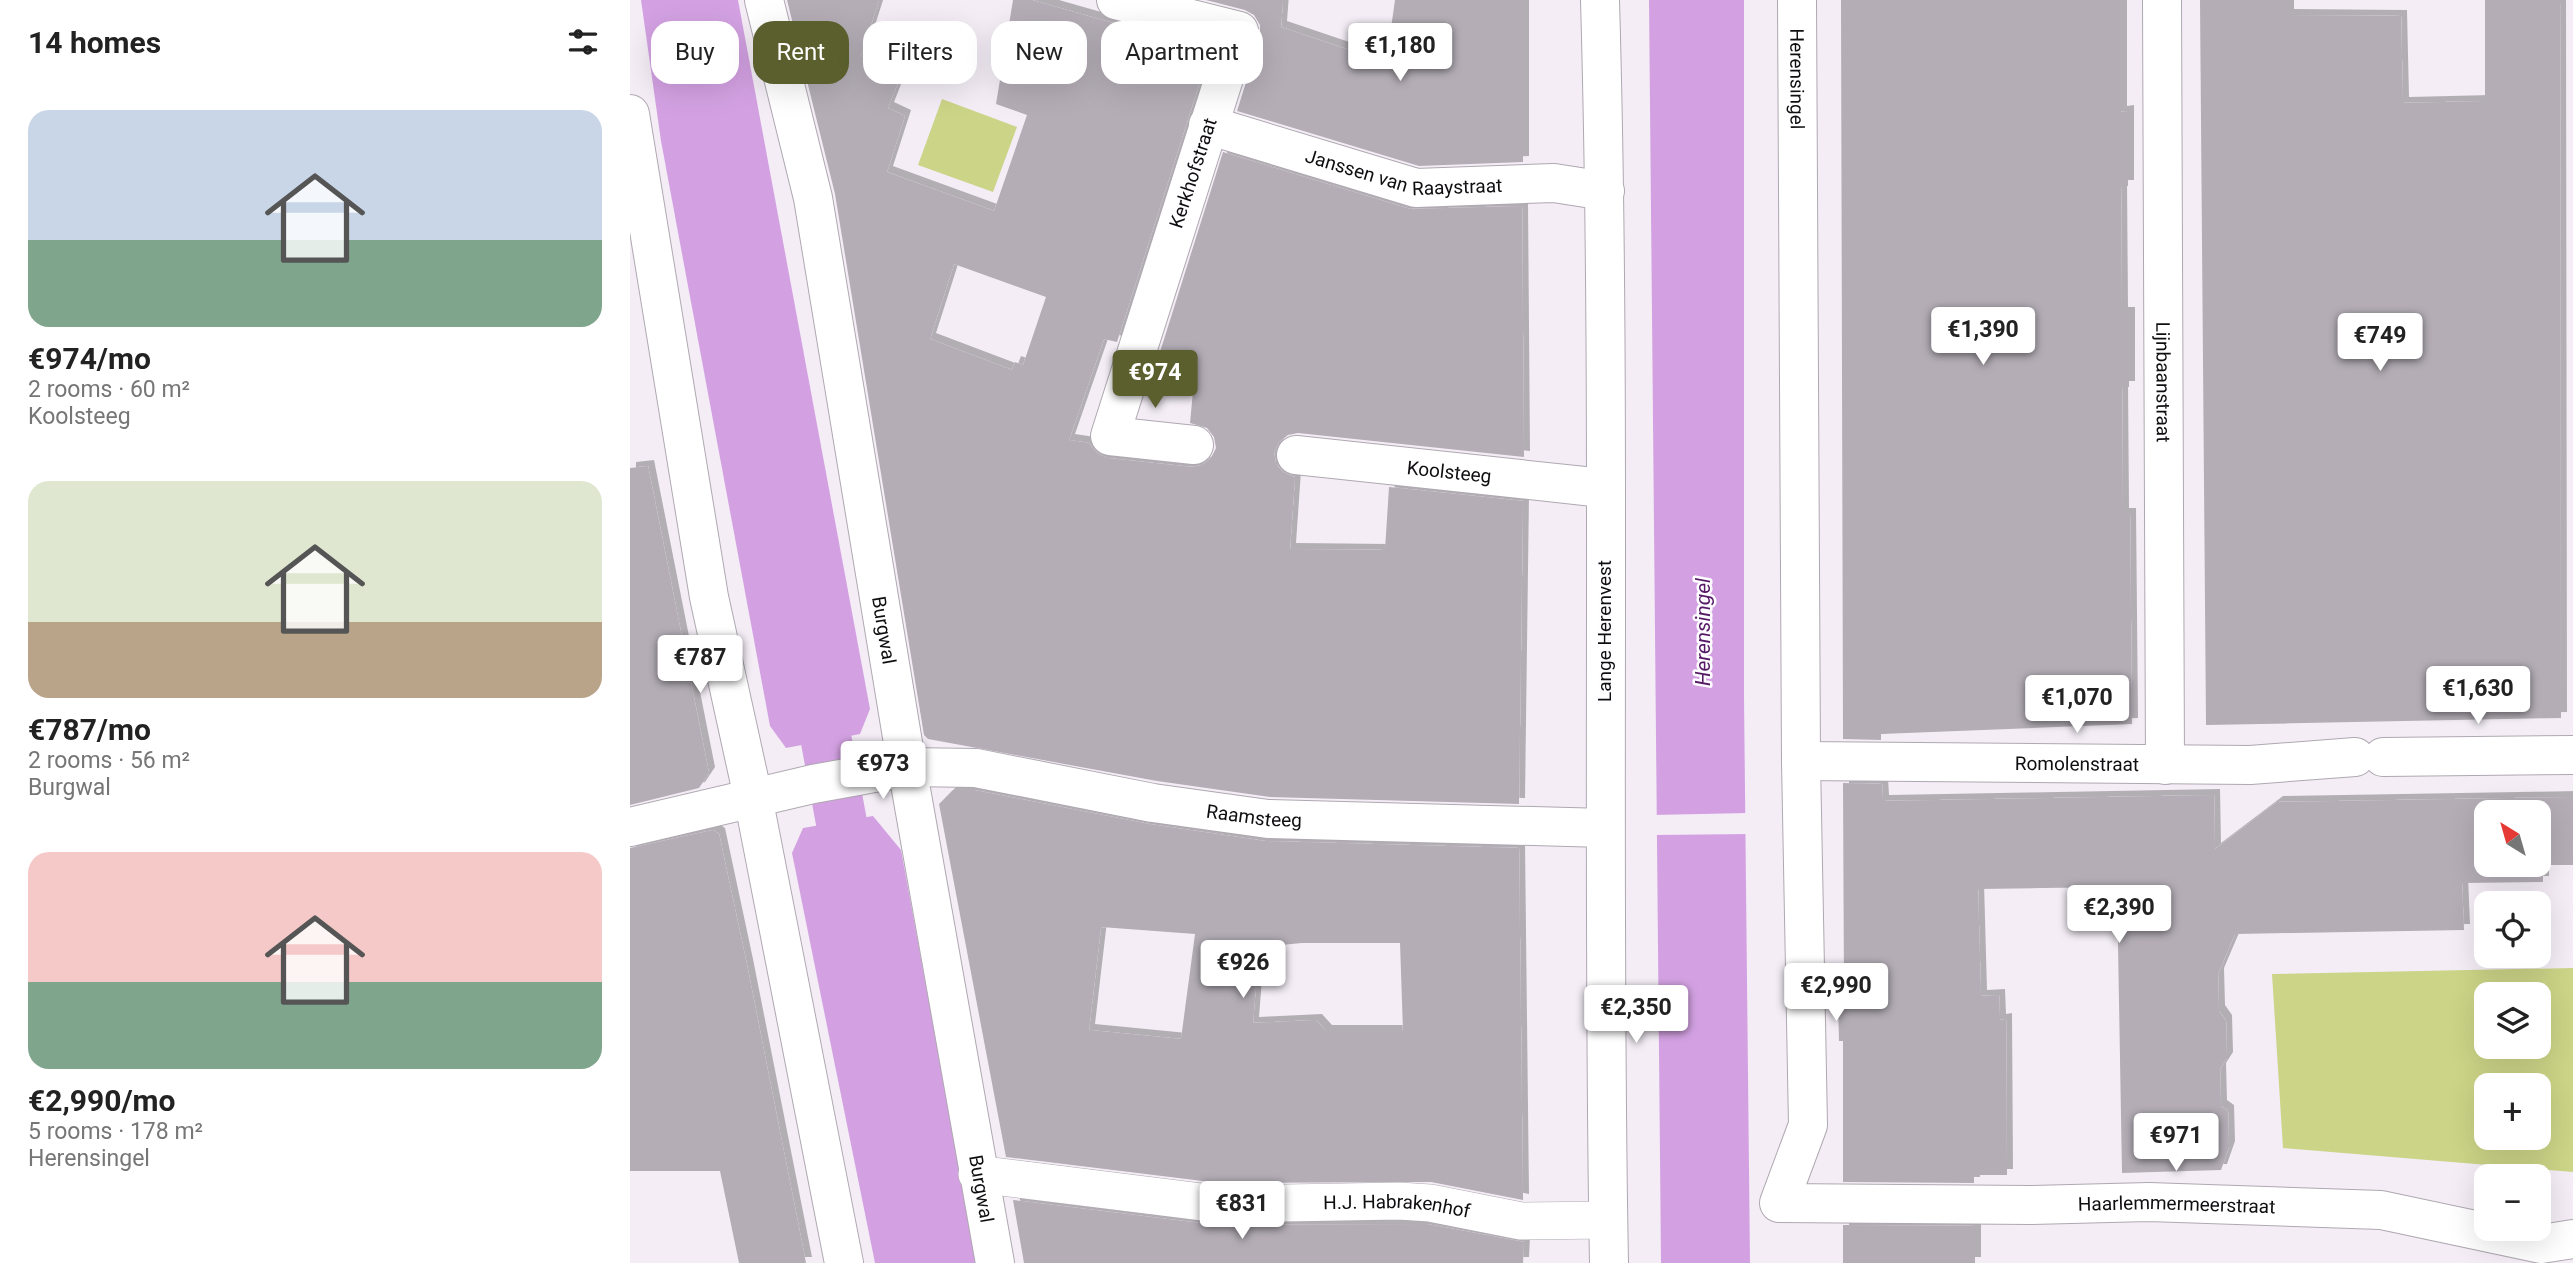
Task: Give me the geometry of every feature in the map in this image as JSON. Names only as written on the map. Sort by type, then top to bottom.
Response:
[{"type":"street","name":"Burgwal","points":[[764,0],[813,198],[907,766],[977,1174],[995,1263]]},
{"type":"street","name":"Kerkhofstraat","points":[[1116,0],[1240,32],[1110,436],[1194,444]]},
{"type":"street","name":"Lange Herenvest","points":[[1600,0],[1605,191],[1605,828],[1609,1263]]},
{"type":"street","name":"Herensingel","points":[[1779,1203],[1808,1125],[1801,761],[1797,0]]},
{"type":"street","name":"Lijnbaanstraat","points":[[2162,0],[2165,765]]},
{"type":"street","points":[[630,114],[636,185],[709,597],[753,797],[844,1263]]},
{"type":"street","name":"Janssen van Raaystraat","points":[[1208,125],[1416,188],[1554,183],[1605,191]]},
{"type":"street","name":"Koolsteeg","points":[[1296,455],[1604,488]]},
{"type":"street","name":"Romolenstraat","points":[[1801,761],[2250,765],[2369,757],[2573,755]]},
{"type":"street","name":"Raamsteeg","points":[[630,827],[753,797],[907,766],[976,768],[1153,803],[1268,819],[1605,828]]},
{"type":"street","name":"H.J. Habrakenhof","points":[[977,1174],[1218,1204],[1399,1201],[1430,1203],[1521,1221],[1608,1220]]},
{"type":"street","name":"Haarlemmermeerstraat","points":[[1779,1203],[2031,1205],[2149,1202],[2381,1210],[2541,1244],[2573,1239]]},
{"type":"green space","points":[[942,99],[1017,127],[993,192],[918,165]]},
{"type":"green space","points":[[2573,968],[2573,1172],[2551,1170],[2551,1164],[2476,1164],[2283,1148],[2272,974]]},
{"type":"water","points":[[641,0],[738,0],[870,709],[860,734],[786,748],[770,726],[661,141],[653,84],[739,84],[739,21],[651,21],[651,70]]},
{"type":"water","points":[[1649,0],[1744,0],[1744,696],[1750,1263],[1661,1263]]},
{"type":"water","points":[[873,816],[901,850],[977,1263],[875,1263],[792,853],[803,828]]},
{"type":"pier","points":[[1749,813],[1749,834],[1654,835],[1653,815]]},
{"type":"building","points":[[787,0],[879,0],[872,21],[863,21],[863,84],[897,84],[888,108],[905,116],[887,172],[994,211],[1027,115],[996,104],[999,84],[1087,84],[1087,21],[1010,21],[1013,0],[1032,0],[1106,21],[1101,21],[1101,84],[1199,84],[1117,342],[1104,339],[1069,440],[1089,443],[1097,453],[1107,458],[1192,467],[1202,465],[1211,458],[1216,448],[1214,437],[1207,428],[1190,423],[1196,360],[1160,352],[1223,152],[1410,209],[1522,206],[1524,457],[1298,433],[1288,435],[1279,442],[1274,453],[1276,464],[1283,472],[1295,477],[1290,549],[1385,550],[1389,487],[1523,501],[1519,804],[1270,797],[1157,781],[928,739],[924,735],[835,194],[808,84],[849,84],[849,21],[792,21]],"holes":[[[954,264],[1046,297],[1023,365],[1015,362],[1012,370],[930,339]]]},
{"type":"building","points":[[1206,0],[1283,0],[1281,27],[1367,56],[1373,38],[1389,42],[1395,0],[1523,0],[1523,162],[1419,166],[1237,111],[1246,84],[1263,84],[1263,21],[1258,21],[1254,15]]},
{"type":"building","points":[[1841,0],[2121,0],[2121,112],[2128,111],[2128,186],[2121,186],[2122,313],[2129,313],[2129,387],[2122,387],[2123,514],[2130,514],[2132,724],[1881,734],[1881,740],[1843,739]]},
{"type":"building","points":[[2200,0],[2288,0],[2288,15],[2401,16],[2403,103],[2485,101],[2485,0],[2560,0],[2561,718],[2206,725]]},
{"type":"building","points":[[648,466],[709,773],[699,788],[630,805],[630,468]]},
{"type":"building","points":[[1843,783],[1882,784],[1883,801],[2214,795],[2215,849],[2277,802],[2573,797],[2573,865],[2552,865],[2552,800],[2474,800],[2474,877],[2543,877],[2543,882],[2462,883],[2464,930],[2235,934],[2218,974],[2219,1011],[2226,1021],[2227,1058],[2220,1069],[2221,1106],[2228,1111],[2229,1147],[2221,1170],[2122,1173],[2117,887],[1978,889],[1981,996],[1999,995],[2000,1020],[2006,1019],[2007,1175],[1974,1175],[1974,1183],[1843,1182],[1843,1041],[1839,1041],[1838,1004],[1843,1003]]},
{"type":"building","points":[[953,790],[974,790],[1149,824],[1265,841],[1519,848],[1523,1200],[1431,1182],[1219,1183],[1006,1157],[939,804]],"holes":[[[1101,927],[1195,934],[1181,1039],[1089,1030]],[[1302,943],[1400,943],[1403,1031],[1326,1031],[1316,1020],[1253,1023],[1259,947]]]},
{"type":"building","points":[[713,830],[719,834],[806,1263],[739,1263],[720,1171],[630,1171],[630,848]]},
{"type":"building","points":[[1013,1200],[1216,1225],[1427,1224],[1524,1242],[1523,1263],[1024,1263]]},
{"type":"building","points":[[1843,1225],[1975,1226],[1975,1263],[1843,1263]]},
{"type":"waterway","points":[[814,674],[854,890]]}]
